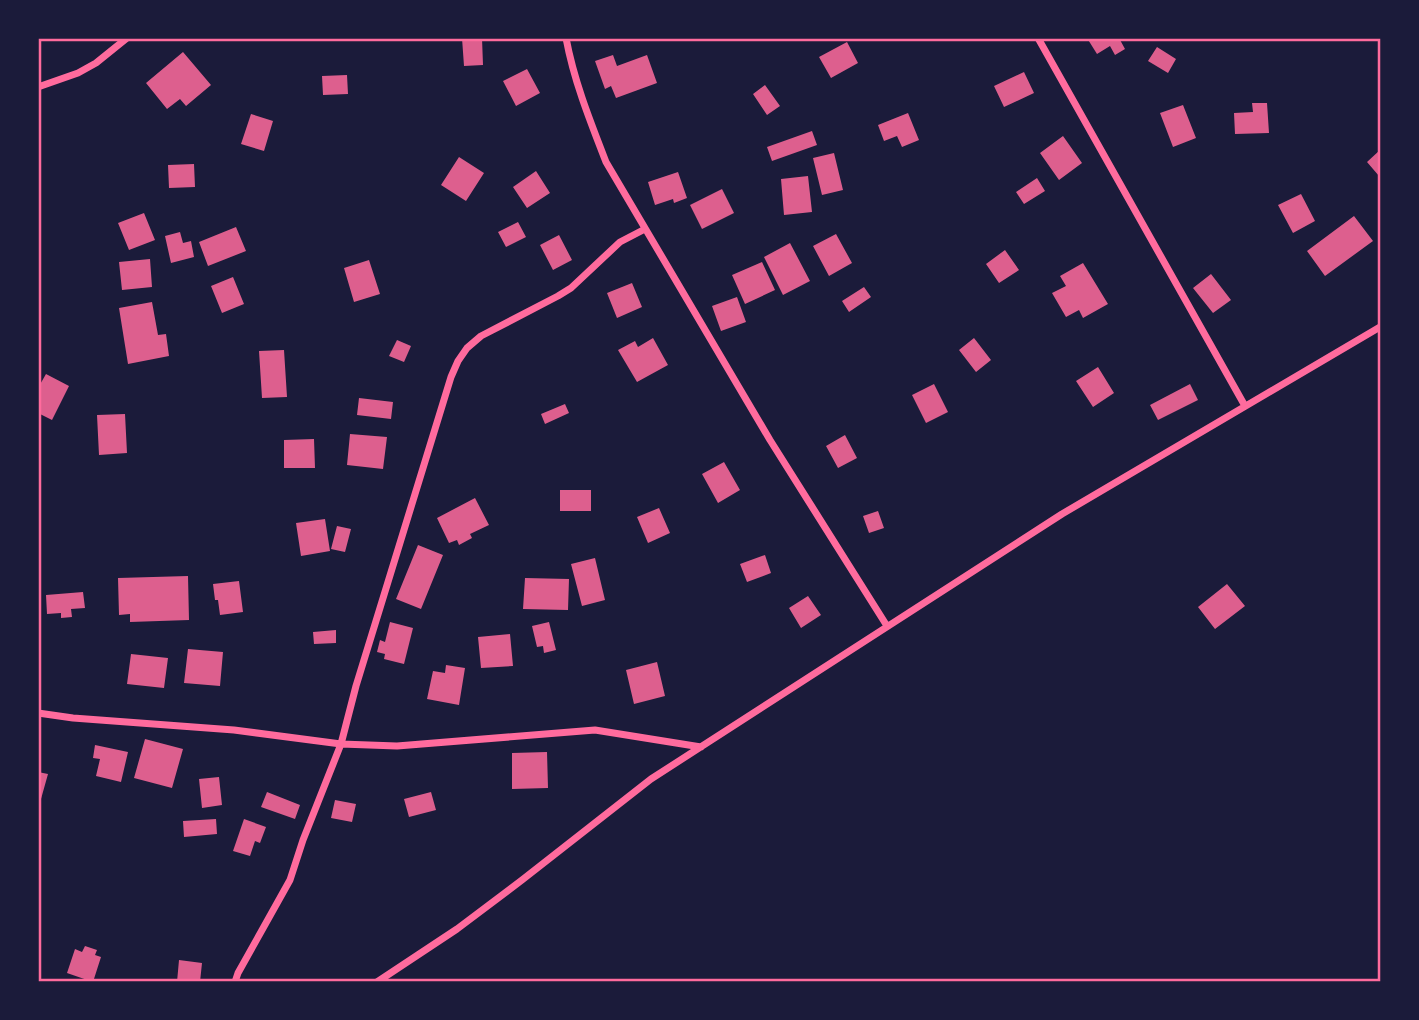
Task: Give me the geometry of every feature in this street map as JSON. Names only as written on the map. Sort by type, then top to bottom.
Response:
[{"type":"street","points":[[38,87],[78,73],[96,63],[127,38]]},
{"type":"street","points":[[566,38],[580,93],[606,162],[770,440],[887,626]]},
{"type":"street","points":[[1038,38],[1245,406]]},
{"type":"street","points":[[235,982],[290,880],[341,744],[360,673],[458,361],[467,348],[481,336],[571,288],[620,242],[645,229]]},
{"type":"street","points":[[377,982],[457,929],[651,779],[1062,514],[1381,327]]},
{"type":"street","points":[[38,713],[234,730],[341,744],[397,747],[595,730],[701,747]]},
{"type":"building","points":[[462,38],[482,38],[483,65],[464,66]]},
{"type":"building","points":[[1087,38],[1119,38],[1125,49],[1115,55],[1110,46],[1097,54]]},
{"type":"building","points":[[847,42],[858,63],[831,78],[819,57]]},
{"type":"building","points":[[1157,47],[1176,59],[1168,73],[1148,61]]},
{"type":"building","points":[[183,52],[211,85],[186,106],[180,99],[167,109],[146,83]]},
{"type":"building","points":[[613,55],[617,66],[647,55],[657,83],[616,98],[611,86],[605,89],[595,61]]},
{"type":"building","points":[[527,69],[540,93],[516,106],[503,81]]},
{"type":"building","points":[[1024,72],[1034,93],[1004,107],[994,86]]},
{"type":"building","points":[[347,75],[348,94],[323,95],[322,76]]},
{"type":"building","points":[[765,85],[780,106],[767,115],[753,94]]},
{"type":"building","points":[[1252,103],[1267,103],[1269,133],[1235,134],[1234,113],[1253,112]]},
{"type":"building","points":[[1183,105],[1196,138],[1173,147],[1160,113]]},
{"type":"building","points":[[908,113],[919,140],[902,147],[897,136],[884,141],[878,125]]},
{"type":"building","points":[[251,114],[273,121],[264,151],[241,144]]},
{"type":"building","points":[[812,131],[817,145],[772,161],[767,147]]},
{"type":"building","points":[[1063,136],[1082,163],[1059,180],[1040,153]]},
{"type":"building","points":[[1380,150],[1380,175],[1379,176],[1367,162]]},
{"type":"building","points":[[834,153],[843,190],[822,195],[813,158]]},
{"type":"building","points":[[459,157],[484,173],[466,201],[441,185]]},
{"type":"building","points":[[194,164],[195,187],[169,188],[168,165]]},
{"type":"building","points":[[536,171],[550,193],[527,208],[513,187]]},
{"type":"building","points":[[678,172],[687,198],[674,203],[673,199],[655,205],[648,182]]},
{"type":"building","points":[[808,176],[812,212],[784,215],[781,179]]},
{"type":"building","points":[[1037,178],[1045,191],[1024,204],[1016,192]]},
{"type":"building","points":[[722,189],[734,213],[702,229],[690,205]]},
{"type":"building","points":[[1301,194],[1315,221],[1293,233],[1278,205]]},
{"type":"building","points":[[144,213],[155,240],[129,250],[118,223]]},
{"type":"building","points":[[1354,216],[1373,241],[1325,276],[1307,251]]},
{"type":"building","points":[[518,222],[526,237],[506,247],[498,232]]},
{"type":"building","points":[[236,227],[246,251],[208,266],[199,242]]},
{"type":"building","points":[[180,232],[183,243],[191,241],[194,257],[171,263],[165,236]]},
{"type":"building","points":[[836,234],[852,263],[829,276],[813,246]]},
{"type":"building","points":[[559,235],[572,260],[553,270],[540,245]]},
{"type":"building","points":[[790,243],[810,281],[783,295],[764,257]]},
{"type":"building","points":[[1005,250],[1019,270],[999,283],[986,264]]},
{"type":"building","points":[[150,259],[152,287],[122,290],[119,262]]},
{"type":"building","points":[[369,260],[380,294],[354,302],[344,268]]},
{"type":"building","points":[[762,262],[775,290],[745,304],[732,275]]},
{"type":"building","points":[[1083,263],[1108,304],[1083,318],[1079,310],[1066,317],[1052,293],[1066,286],[1060,276]]},
{"type":"building","points":[[1211,274],[1231,300],[1213,313],[1193,288]]},
{"type":"building","points":[[233,277],[244,304],[222,313],[211,286]]},
{"type":"building","points":[[632,283],[642,307],[617,318],[607,293]]},
{"type":"building","points":[[864,287],[871,297],[849,312],[842,301]]},
{"type":"building","points":[[737,297],[746,322],[721,331],[712,306]]},
{"type":"building","points":[[152,302],[158,335],[166,334],[169,356],[128,364],[119,308]]},
{"type":"building","points":[[653,338],[668,365],[637,382],[618,350],[635,341],[638,347]]},
{"type":"building","points":[[974,338],[991,360],[976,372],[959,350]]},
{"type":"building","points":[[397,340],[411,346],[404,362],[389,356]]},
{"type":"building","points":[[284,350],[287,397],[262,398],[259,351]]},
{"type":"building","points":[[1098,367],[1114,393],[1093,407],[1076,381]]},
{"type":"building","points":[[46,374],[69,386],[52,420],[38,413],[38,388]]},
{"type":"building","points":[[934,384],[948,412],[926,423],[912,395]]},
{"type":"building","points":[[1190,384],[1198,400],[1158,420],[1150,405]]},
{"type":"building","points":[[359,398],[393,402],[391,419],[357,415]]},
{"type":"building","points":[[565,404],[569,413],[545,424],[541,414]]},
{"type":"building","points":[[125,414],[127,453],[99,455],[97,415]]},
{"type":"building","points":[[350,434],[387,437],[383,469],[347,465]]},
{"type":"building","points":[[845,435],[857,458],[838,468],[826,446]]},
{"type":"building","points":[[314,439],[315,468],[284,468],[284,440]]},
{"type":"building","points":[[724,462],[740,490],[718,503],[702,474]]},
{"type":"building","points":[[560,490],[591,490],[591,511],[560,511]]},
{"type":"building","points":[[475,498],[489,525],[470,534],[472,538],[459,545],[457,540],[449,543],[437,518]]},
{"type":"building","points":[[659,508],[670,533],[648,543],[637,517]]},
{"type":"building","points":[[878,511],[884,528],[869,533],[863,516]]},
{"type":"building","points":[[325,519],[330,551],[301,556],[296,523]]},
{"type":"building","points":[[337,526],[351,529],[345,552],[331,549]]},
{"type":"building","points":[[418,545],[443,555],[421,609],[396,599]]},
{"type":"building","points":[[765,555],[771,573],[747,582],[740,564]]},
{"type":"building","points":[[595,558],[605,600],[582,606],[571,564]]},
{"type":"building","points":[[188,576],[189,620],[130,622],[130,614],[119,615],[118,578]]},
{"type":"building","points":[[525,578],[569,579],[568,610],[523,609]]},
{"type":"building","points":[[239,581],[243,612],[220,615],[213,584]]},
{"type":"building","points":[[1227,584],[1245,606],[1215,629],[1198,607]]},
{"type":"building","points":[[83,592],[85,608],[71,609],[72,617],[61,618],[61,613],[47,614],[46,595]]},
{"type":"building","points":[[808,596],[821,615],[801,628],[789,608]]},
{"type":"building","points":[[390,622],[413,628],[404,664],[384,659],[385,654],[377,652],[380,640],[385,642]]},
{"type":"building","points":[[549,622],[556,650],[544,653],[543,646],[537,647],[532,626]]},
{"type":"building","points":[[336,630],[336,643],[314,644],[313,632]]},
{"type":"building","points":[[510,634],[513,666],[481,668],[478,637]]},
{"type":"building","points":[[188,649],[223,652],[220,686],[184,683]]},
{"type":"building","points":[[131,654],[168,658],[164,688],[127,684]]},
{"type":"building","points":[[657,662],[665,696],[634,704],[626,670]]},
{"type":"building","points":[[446,665],[465,668],[459,705],[427,699],[433,671],[445,673]]},
{"type":"building","points":[[145,739],[183,749],[172,788],[134,778]]},
{"type":"building","points":[[95,745],[128,752],[121,782],[96,776],[100,759],[93,758]]},
{"type":"building","points":[[547,752],[548,788],[512,789],[512,753]]},
{"type":"building","points":[[38,772],[48,774],[41,799],[38,799]]},
{"type":"building","points":[[219,777],[222,805],[202,808],[199,779]]},
{"type":"building","points":[[267,792],[300,805],[295,819],[261,807]]},
{"type":"building","points":[[431,792],[436,810],[409,817],[404,799]]},
{"type":"building","points":[[335,800],[356,804],[352,822],[331,818]]},
{"type":"building","points":[[216,819],[217,834],[184,837],[183,821]]},
{"type":"building","points":[[244,819],[266,827],[260,843],[255,841],[250,856],[233,851]]},
{"type":"building","points":[[85,946],[97,950],[95,955],[101,957],[93,982],[67,973],[75,949],[82,952]]},
{"type":"building","points":[[179,960],[202,963],[200,982],[177,982]]}]
